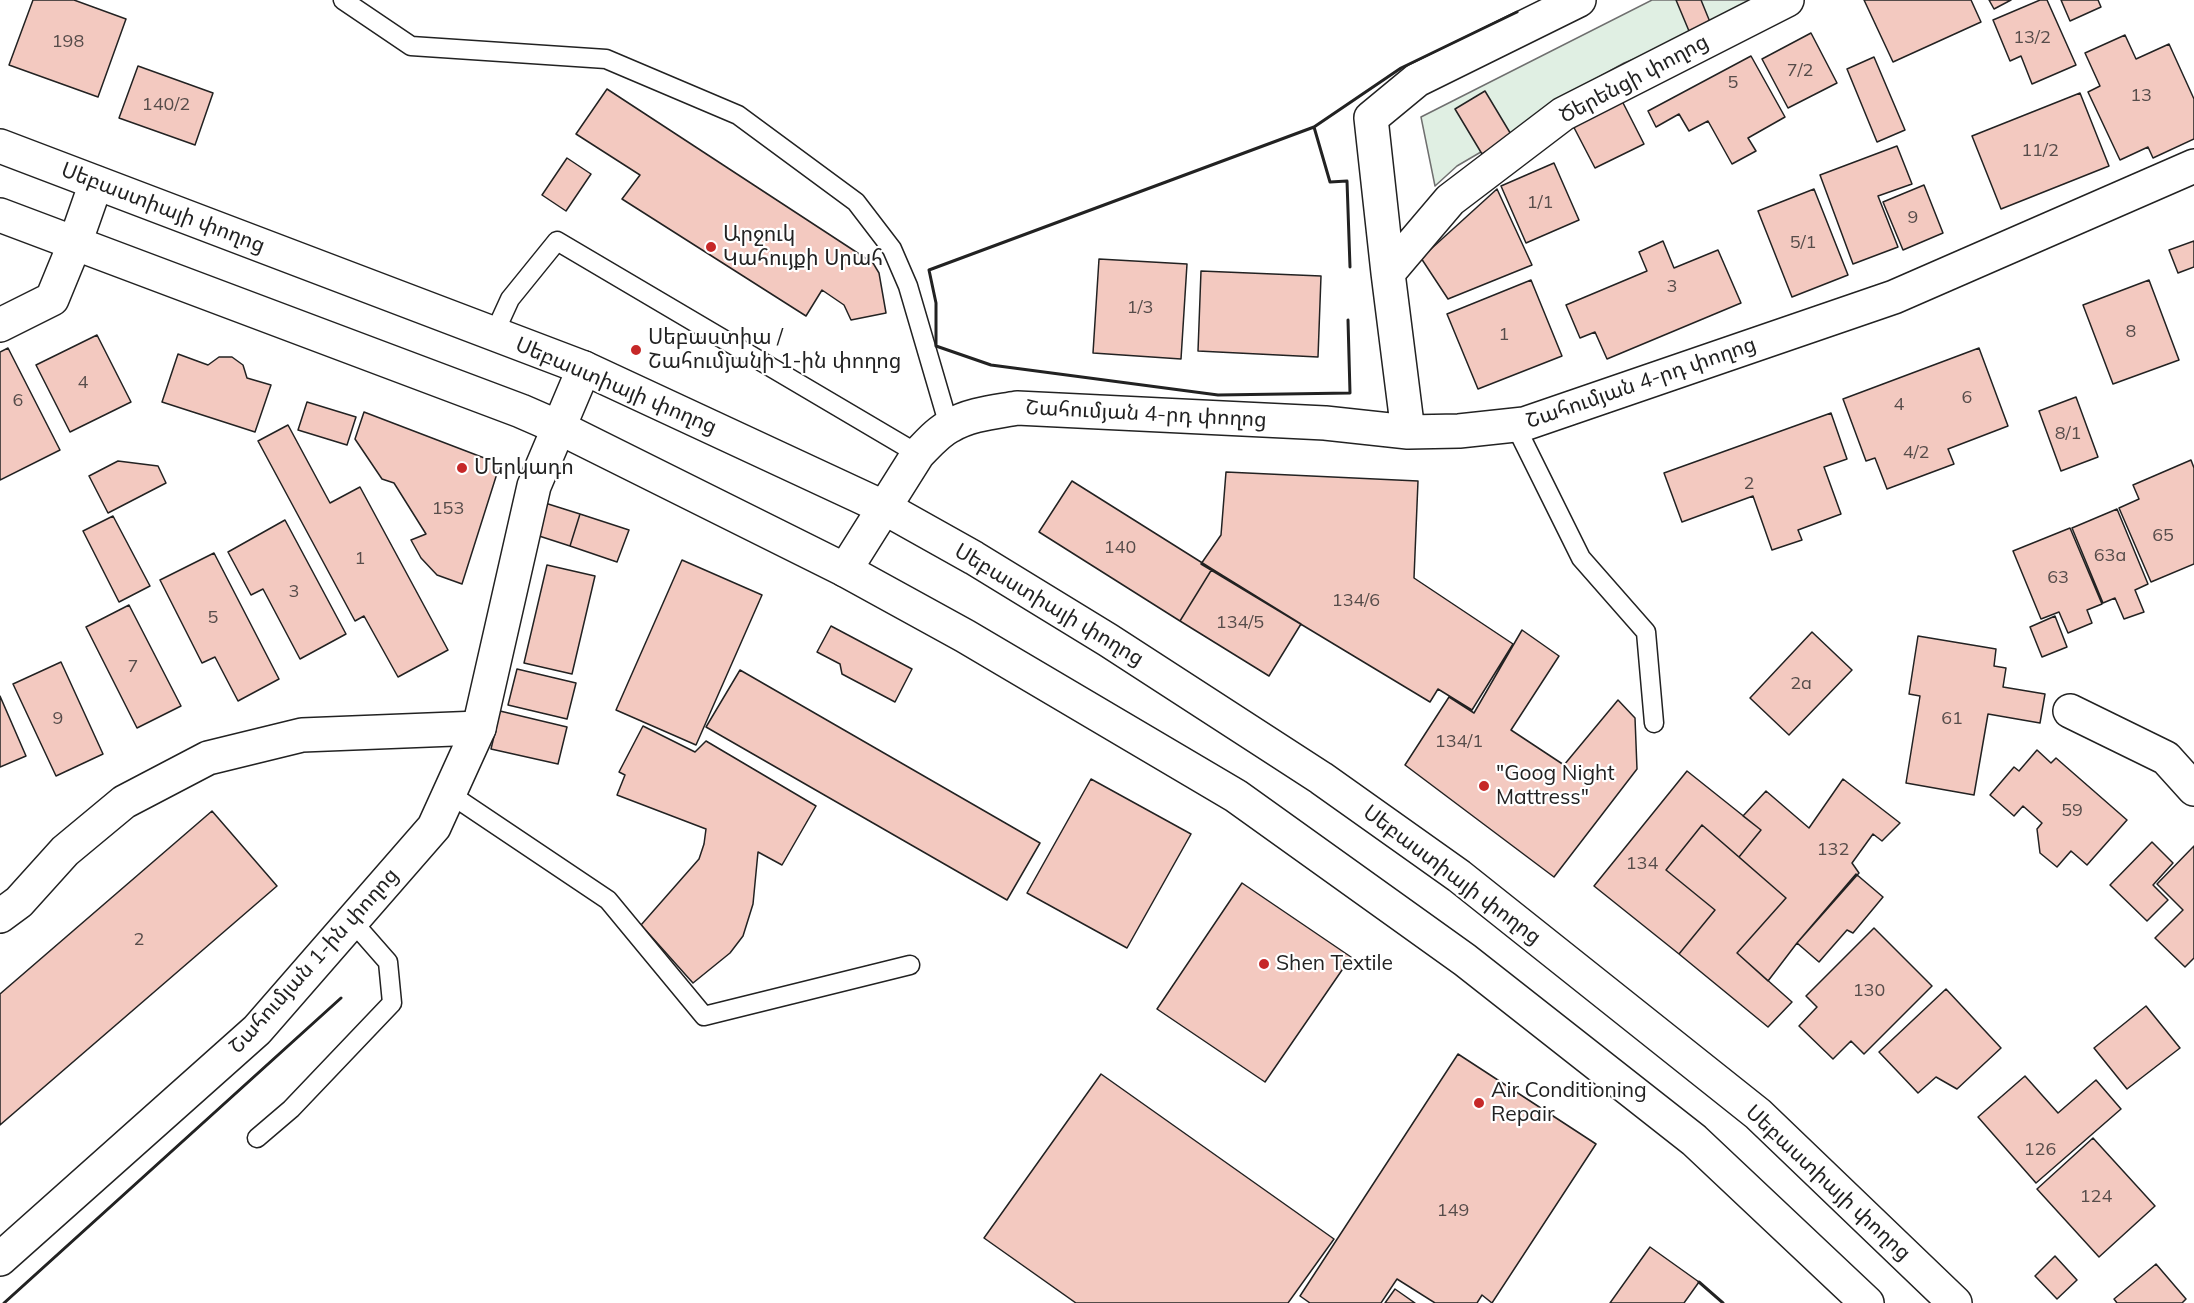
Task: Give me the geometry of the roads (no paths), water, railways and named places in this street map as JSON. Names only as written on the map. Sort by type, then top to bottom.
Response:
[{"type":"street","points":[[1408,432],[1371,118],[1417,80],[1579,0]]},
{"type":"street","name":"Ծերենցի փողոց","points":[[1388,273],[1450,200],[1563,114],[1787,0]]},
{"type":"street","name":"Սեբաստիայի փողոց","points":[[0,146],[584,368],[884,507],[974,558],[1107,640],[1321,778],[1459,876],[1758,1114],[1955,1303]]},
{"type":"street","name":"Շահումյան 4-րդ փողոց","points":[[845,570],[918,454],[933,438],[950,426],[972,417],[1017,408],[1324,423],[1408,432],[1459,431],[1524,424],[1894,297],[2194,166]]},
{"type":"street","points":[[0,325],[52,299],[96,183]]},
{"type":"street","points":[[0,215],[521,411],[560,428],[845,570],[965,636],[1236,796],[1465,960],[1694,1140],[1867,1303]]},
{"type":"street","name":"Շահումյան 1-ին փողոց","points":[[0,1259],[257,1030],[434,827],[479,728],[534,486],[584,368]]},
{"type":"street","points":[[2070,711],[2166,758],[2194,789]]},
{"type":"street","points":[[0,916],[19,902],[65,851],[124,802],[208,758],[302,735],[479,728]]},
{"type":"lane","points":[[343,0],[411,46],[606,59],[738,115],[856,202],[892,249],[908,286],[950,426]]},
{"type":"lane","points":[[494,334],[510,299],[557,241],[918,454]]},
{"type":"lane","points":[[1515,425],[1581,558],[1646,633],[1654,723]]},
{"type":"lane","points":[[450,794],[608,900],[704,1016],[910,965]]},
{"type":"lane","points":[[257,1138],[291,1109],[392,1003],[388,962],[352,921]]},
{"type":"place","name":"Արջուկ Կահույքի Սրահ","points":[[711,247]]},
{"type":"place","name":"Սեբաստիա / Շահումյանի 1-ին փողոց","points":[[636,350]]},
{"type":"place","name":"Մերկադո","points":[[462,468]]},
{"type":"place","name":"\"Goog Night Mattress\"","points":[[1484,786]]},
{"type":"place","name":"Shen Textile","points":[[1264,964]]},
{"type":"place","name":"Air Conditioning Repair","points":[[1479,1103]]}]
